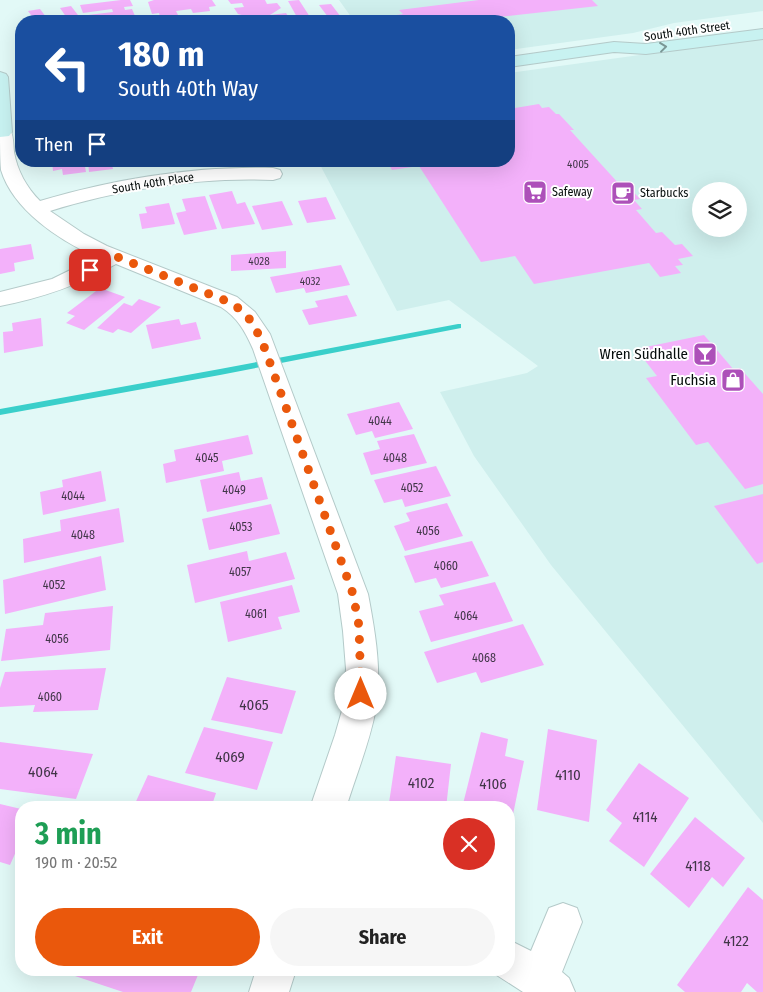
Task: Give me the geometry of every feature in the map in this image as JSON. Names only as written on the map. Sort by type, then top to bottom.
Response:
[{"type":"main road","name":"South 40th Street","points":[[614,48],[630,39],[763,20]]},
{"type":"main road","name":"South 40th Street","points":[[515,61],[614,48],[646,49],[763,34]]},
{"type":"main road","points":[[0,77],[8,131]]},
{"type":"street","points":[[8,131],[3,149],[6,163],[26,199],[45,218],[94,248],[206,292],[243,310],[254,323],[353,594],[359,626],[361,694],[357,716],[330,801]]},
{"type":"street","name":"South 40th Place","points":[[35,209],[102,191],[211,174],[242,172],[273,174]]},
{"type":"street","points":[[0,299],[49,289],[115,256]]},
{"type":"street","points":[[534,977],[563,922]]},
{"type":"street","points":[[269,992],[274,976]]},
{"type":"shaded area","points":[[339,0],[763,0],[763,11],[674,23],[633,33],[515,49],[515,15],[350,15]]},
{"type":"shaded area","points":[[763,38],[763,823],[551,565],[474,456],[440,392],[527,373],[538,366],[449,300],[397,311],[321,167],[515,167],[515,72]]},
{"type":"building","points":[[130,0],[133,6],[124,7],[125,10],[132,9],[135,15],[88,15],[113,12],[112,9],[83,13],[80,5]]},
{"type":"building","points":[[154,0],[212,0],[216,6],[209,7],[210,11],[193,13],[191,9],[176,11],[178,15],[160,15],[159,13],[152,14],[148,2]]},
{"type":"building","points":[[228,0],[265,0],[267,4],[277,3],[281,8],[270,15],[242,15],[238,14],[234,8],[244,7],[242,3],[231,4]]},
{"type":"building","points":[[299,0],[309,15],[296,15],[288,1]]},
{"type":"building","points":[[479,0],[592,0],[598,6],[515,15],[396,15],[403,14],[399,10]]},
{"type":"building","points":[[331,4],[339,15],[326,15],[319,5]]},
{"type":"building","points":[[71,6],[78,15],[65,15],[60,8]]},
{"type":"building","points":[[40,9],[44,15],[31,15],[28,11]]},
{"type":"building","points":[[286,13],[287,15],[270,15]]},
{"type":"building","name":"Safeway","points":[[539,104],[542,108],[549,107],[556,114],[559,114],[574,130],[570,130],[620,185],[626,184],[640,199],[634,200],[642,209],[636,210],[656,233],[662,232],[675,245],[682,244],[693,256],[678,259],[683,265],[675,266],[681,273],[660,277],[649,263],[534,284],[515,256],[481,262],[420,167],[515,167],[515,108]]},
{"type":"building","points":[[53,167],[85,167],[86,172],[63,175],[62,169],[53,171]]},
{"type":"building","points":[[89,167],[112,167],[113,169],[89,172]]},
{"type":"building","name":"Safeway","points":[[390,167],[412,167],[392,170]]},
{"type":"building","points":[[232,191],[237,204],[245,202],[255,224],[222,229],[209,195]]},
{"type":"building","points":[[205,196],[217,229],[184,235],[176,213],[186,211],[182,199]]},
{"type":"building","points":[[326,197],[336,219],[307,223],[298,201]]},
{"type":"building","points":[[282,201],[293,225],[262,230],[252,206]]},
{"type":"building","points":[[169,203],[175,224],[142,229],[139,214],[147,213],[145,207]]},
{"type":"building","points":[[31,244],[34,259],[14,263],[15,271],[0,274],[0,249]]},
{"type":"building","points":[[286,251],[286,268],[231,271],[231,255]]},
{"type":"building","points":[[341,265],[350,285],[306,293],[304,288],[276,293],[270,277]]},
{"type":"building","points":[[100,288],[125,297],[84,330],[66,323],[75,316],[67,313]]},
{"type":"building","points":[[347,295],[357,316],[309,325],[302,310],[318,307],[315,301]]},
{"type":"building","points":[[139,299],[161,307],[131,333],[118,329],[113,333],[97,328],[124,303],[132,306]]},
{"type":"building","points":[[41,318],[43,346],[4,353],[3,332],[13,331],[12,323]]},
{"type":"building","points":[[179,319],[181,325],[196,322],[201,339],[152,349],[146,325]]},
{"type":"building","points":[[704,335],[734,370],[740,368],[763,394],[763,484],[745,489],[708,442],[696,445],[646,378],[657,376],[636,349]]},
{"type":"building","points":[[399,402],[413,429],[375,438],[372,431],[356,435],[347,414]]},
{"type":"building","points":[[414,434],[427,463],[371,475],[363,453],[380,449],[377,441]]},
{"type":"building","points":[[248,435],[253,454],[222,461],[224,471],[166,483],[163,464],[176,461],[174,450]]},
{"type":"building","points":[[436,466],[451,496],[405,507],[402,499],[384,503],[374,480]]},
{"type":"building","points":[[101,471],[106,501],[43,515],[40,492],[63,487],[62,480]]},
{"type":"building","points":[[239,472],[241,481],[262,477],[268,499],[207,512],[200,480]]},
{"type":"building","points":[[763,494],[763,562],[757,564],[714,506]]},
{"type":"building","points":[[447,503],[463,536],[405,551],[394,526],[410,521],[406,513]]},
{"type":"building","points":[[271,504],[280,534],[209,550],[202,519]]},
{"type":"building","points":[[119,508],[124,542],[24,563],[23,539],[61,531],[60,520]]},
{"type":"building","points":[[472,541],[489,576],[441,588],[436,578],[415,583],[404,556]]},
{"type":"building","points":[[247,551],[249,561],[286,552],[295,579],[195,603],[187,565]]},
{"type":"building","points":[[101,556],[106,590],[5,614],[3,580]]},
{"type":"building","points":[[495,582],[513,621],[431,642],[419,611],[444,605],[439,595]]},
{"type":"building","points":[[292,585],[300,612],[278,617],[282,629],[228,642],[220,602]]},
{"type":"building","points":[[113,606],[110,650],[1,661],[6,629],[43,625],[45,613]]},
{"type":"building","points":[[523,624],[544,665],[481,683],[476,672],[437,683],[424,652]]},
{"type":"building","points":[[106,668],[98,710],[33,712],[35,705],[0,707],[0,688],[5,672]]},
{"type":"building","points":[[227,677],[296,691],[282,734],[211,720]]},
{"type":"building","points":[[204,727],[273,742],[257,790],[185,773]]},
{"type":"building","points":[[548,729],[597,740],[589,822],[537,810]]},
{"type":"building","points":[[481,732],[508,739],[505,756],[524,761],[515,805],[515,801],[464,801]]},
{"type":"building","points":[[0,742],[93,754],[76,799],[0,789]]},
{"type":"building","points":[[396,756],[451,764],[447,801],[389,801]]},
{"type":"building","points":[[639,763],[689,798],[644,867],[609,841],[622,823],[606,810]]},
{"type":"building","points":[[148,775],[216,793],[213,801],[136,801]]},
{"type":"building","points":[[0,804],[15,808],[15,854],[10,865],[0,862]]},
{"type":"building","points":[[695,817],[745,858],[723,887],[712,877],[689,908],[650,874]]},
{"type":"building","points":[[748,887],[763,900],[763,992],[757,992],[747,983],[741,992],[685,992],[677,985]]},
{"type":"building","points":[[75,976],[198,976],[191,992],[123,992]]},
{"type":"waterway","points":[[0,412],[458,326]]},
{"type":"place","name":"Safeway","points":[[535,192]]},
{"type":"place","name":"Starbucks","points":[[623,193]]},
{"type":"place","name":"Wren Südhalle","points":[[705,354]]},
{"type":"place","name":"Fuchsia","points":[[733,380]]},
{"type":"route","points":[[90,270],[115,256],[229,302],[243,310],[254,323],[353,594],[359,626],[361,694]]}]
